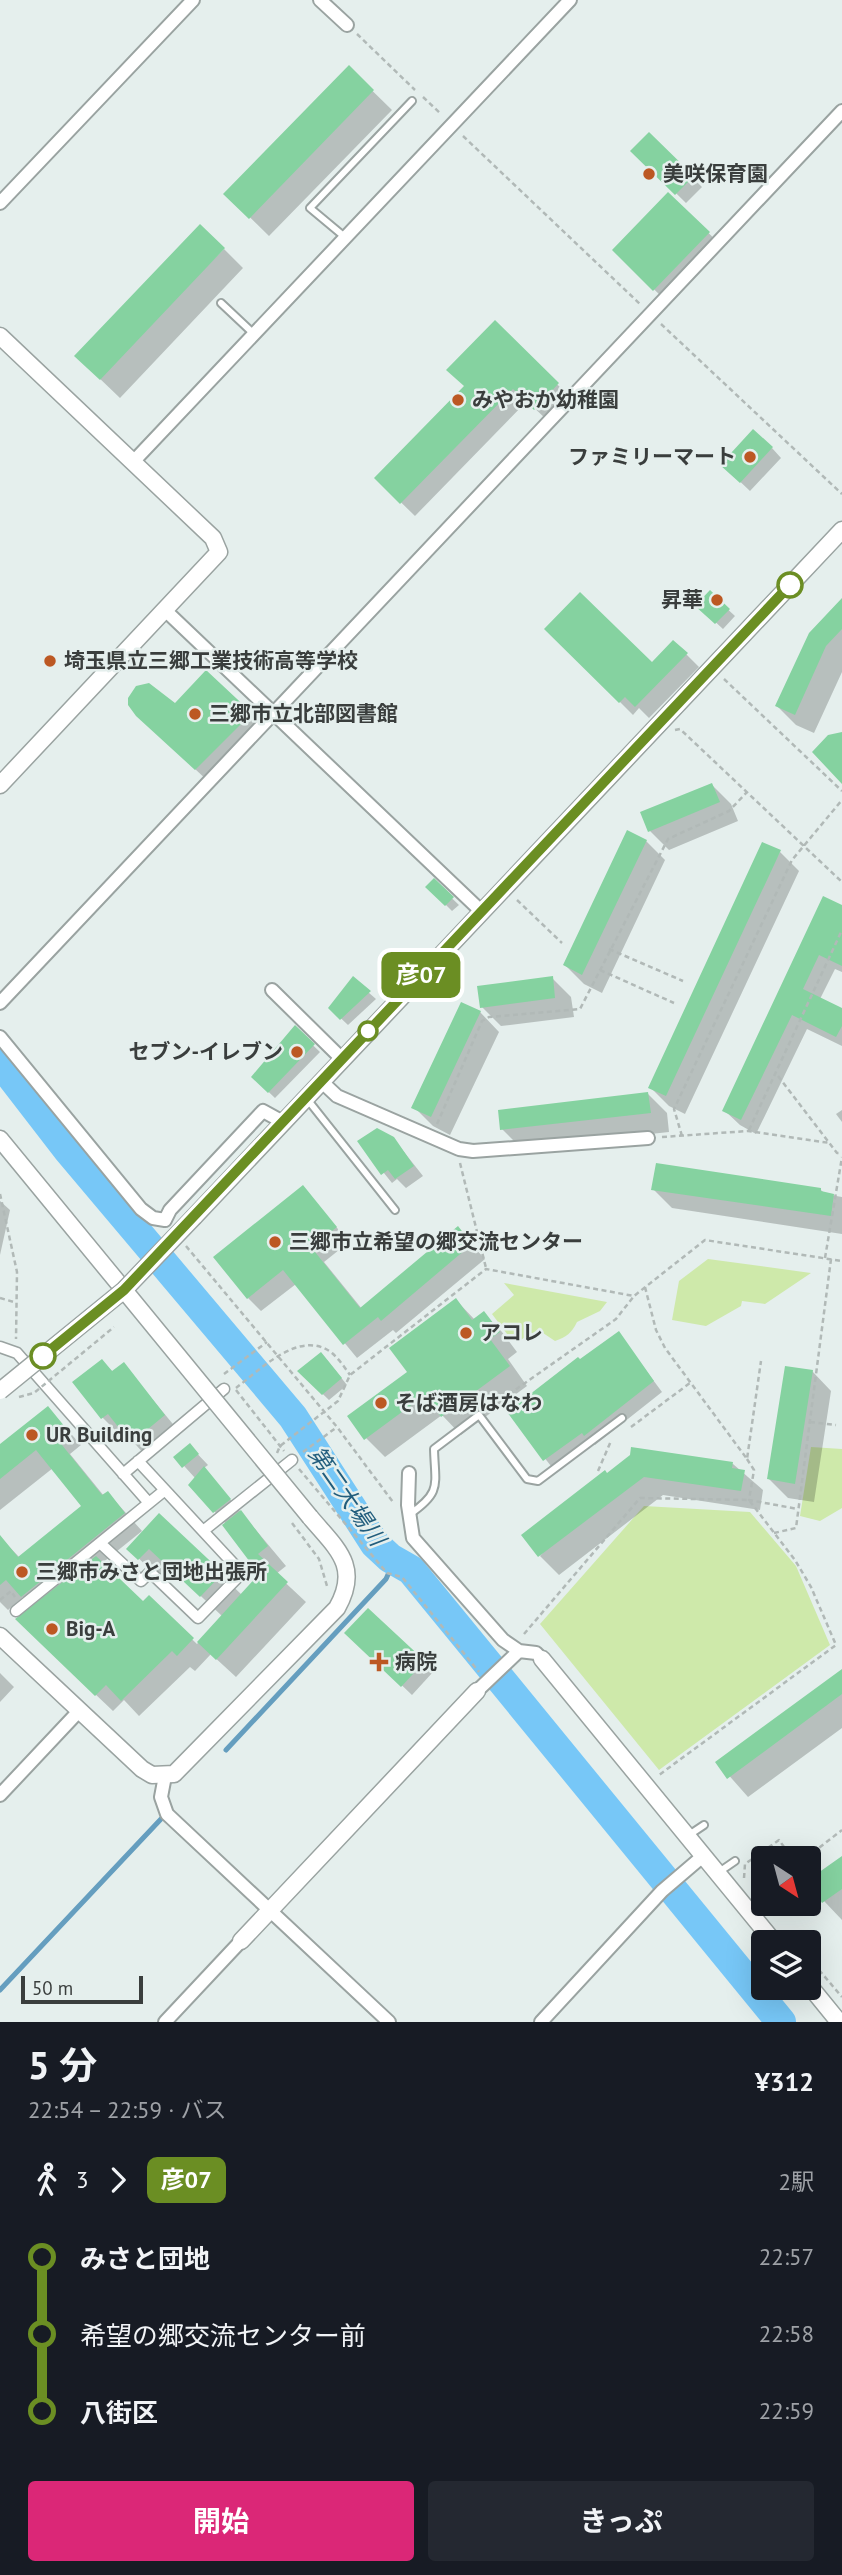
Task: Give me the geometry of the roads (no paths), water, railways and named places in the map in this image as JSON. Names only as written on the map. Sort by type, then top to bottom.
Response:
[{"type":"street","points":[[0,203],[192,0]]},
{"type":"street","points":[[320,0],[347,25]]},
{"type":"street","points":[[133,462],[570,0]]},
{"type":"street","points":[[0,1003],[842,111]]},
{"type":"street","points":[[0,336],[219,546],[215,559],[0,785]]},
{"type":"street","points":[[0,1391],[124,1290],[842,530]]},
{"type":"street","points":[[166,611],[481,911]]},
{"type":"street","points":[[272,990],[342,1059]]},
{"type":"street","points":[[0,1037],[141,1209],[153,1218],[165,1220],[170,1210],[263,1111],[283,1122]]},
{"type":"street","points":[[321,1081],[337,1096],[459,1149],[473,1151],[648,1138]]},
{"type":"street","points":[[0,1139],[310,1517],[345,1561],[348,1574],[346,1592],[337,1608],[183,1767],[165,1776],[152,1775],[142,1769],[0,1636]]},
{"type":"street","points":[[0,1347],[13,1349],[149,1503]]},
{"type":"street","points":[[123,1474],[224,1389]]},
{"type":"street","points":[[203,1531],[292,1460]]},
{"type":"street","points":[[100,1543],[141,1581],[150,1572],[198,1619],[242,1573],[138,1461]]},
{"type":"street","points":[[409,1473],[409,1515],[413,1538],[426,1555],[492,1630],[519,1651],[536,1653],[542,1658],[764,1930]]},
{"type":"street","points":[[16,1611],[165,1490]]},
{"type":"street","points":[[165,2022],[481,1686],[519,1651]]},
{"type":"street","points":[[0,1795],[79,1711]]},
{"type":"street","points":[[165,1776],[161,1797],[167,1814],[389,2022]]},
{"type":"street","points":[[541,2022],[662,1891],[682,1871],[703,1856]]},
{"type":"street","points":[[821,2000],[839,2022]]},
{"type":"lane","points":[[345,238],[310,208],[412,101]]},
{"type":"lane","points":[[221,303],[254,334]]},
{"type":"lane","points":[[306,1097],[395,1210]]},
{"type":"lane","points":[[409,1515],[430,1500],[435,1490],[435,1449],[479,1415],[527,1479],[538,1481],[622,1418]]},
{"type":"lane","points":[[687,1836],[704,1825]]},
{"type":"lane","points":[[718,1874],[735,1861]]},
{"type":"waterway","name":"第二大場川","points":[[0,1062],[68,1150],[293,1417],[375,1544],[390,1558],[411,1570],[781,2022]]},
{"type":"waterway","points":[[226,1750],[386,1579],[394,1561]]},
{"type":"waterway","points":[[0,1990],[161,1819]]},
{"type":"place","name":"美咲保育園","points":[[649,174]]},
{"type":"place","name":"みやおか幼稚園","points":[[458,400]]},
{"type":"place","name":"ファミリーマート","points":[[750,457]]},
{"type":"place","name":"昇華","points":[[717,600]]},
{"type":"place","name":"埼玉県立三郷工業技術高等学校","points":[[50,661]]},
{"type":"place","name":"三郷市立北部図書館","points":[[195,714]]},
{"type":"place","name":"セブン-イレブン","points":[[297,1052]]},
{"type":"place","name":"三郷市立希望の郷交流センター","points":[[275,1242]]},
{"type":"place","name":"アコレ","points":[[466,1333]]},
{"type":"place","name":"そば酒房はなわ","points":[[381,1403]]},
{"type":"place","name":"UR Building","points":[[32,1435]]},
{"type":"place","name":"三郷市みさと団地出張所","points":[[22,1572]]},
{"type":"place","name":"Big-A","points":[[52,1629]]},
{"type":"place","name":"病院","points":[[379,1662]]}]
